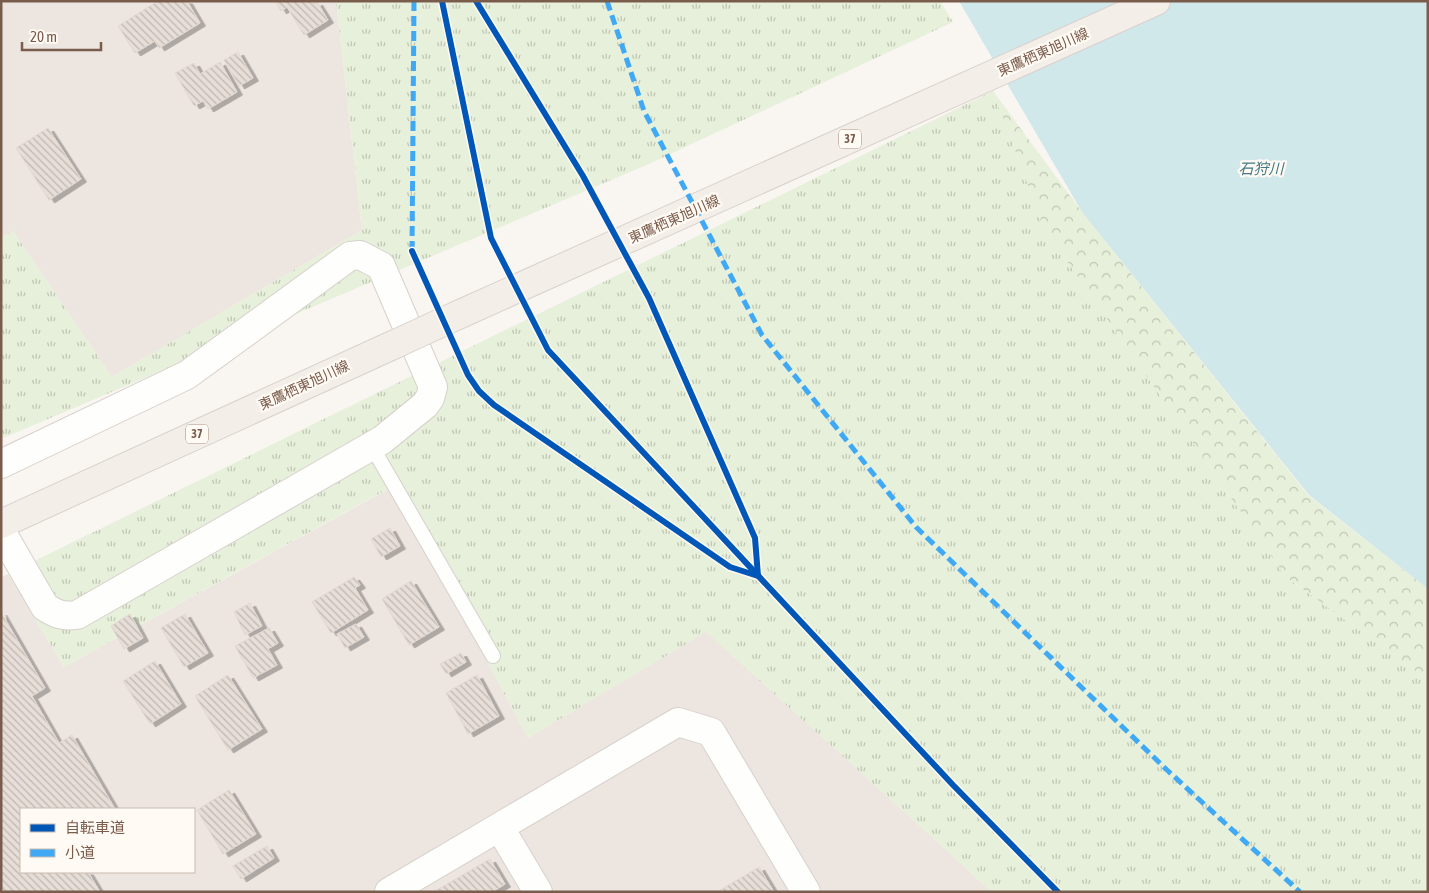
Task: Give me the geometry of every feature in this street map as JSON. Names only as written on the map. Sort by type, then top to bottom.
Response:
[{"type":"main road","name":"東鷹栖東旭川線","points":[[1,524],[458,315],[544,278],[1156,1]]},
{"type":"street","points":[[1,464],[187,375],[350,256],[360,255],[381,266],[433,387],[430,398],[425,405],[382,440],[77,615],[56,614],[45,607],[1,530]]},
{"type":"street","points":[[389,892],[678,722],[710,732],[806,892]]},
{"type":"street","points":[[500,828],[538,892]]},
{"type":"lane","points":[[371,445],[493,656]]},
{"type":"shaded area","points":[[1,1],[336,1],[362,230],[112,377],[13,231],[1,238]]},
{"type":"shaded area","points":[[394,486],[528,738],[706,631],[992,892],[1,892],[1,577],[8,574],[64,667]]},
{"type":"green space","points":[[336,1],[940,1],[953,22],[649,164],[1,439],[1,238],[13,231],[112,377],[362,230]]},
{"type":"green space","points":[[993,91],[1044,228],[1286,577],[1428,680],[1428,892],[992,892],[706,632],[528,738],[393,486],[64,667],[8,574]]},
{"type":"green space","points":[[993,91],[1082,212],[1308,495],[1428,589],[1428,680],[1286,577],[1044,228]]},
{"type":"water","name":"石狩川","points":[[959,1],[1428,1],[1428,589],[1309,495],[1082,212]]},
{"type":"building","points":[[158,1],[187,1],[200,23],[159,48],[155,41],[135,53],[118,26]]},
{"type":"building","points":[[275,1],[310,1],[313,5],[317,2],[328,20],[304,35],[287,7],[281,11]]},
{"type":"building","points":[[238,52],[253,78],[239,86],[224,60]]},
{"type":"building","points":[[220,62],[237,92],[208,109],[203,101],[194,106],[175,73],[194,63],[200,74]]},
{"type":"building","points":[[48,128],[81,179],[49,200],[16,148]]},
{"type":"building","points":[[390,528],[400,546],[381,557],[371,539]]},
{"type":"building","points":[[354,577],[360,585],[355,588],[368,610],[331,633],[312,602]]},
{"type":"building","points":[[411,581],[439,627],[409,645],[382,599]]},
{"type":"building","points":[[250,603],[262,626],[245,635],[234,612]]},
{"type":"building","points":[[1,612],[45,688],[32,696],[59,743],[72,735],[114,808],[20,808],[20,873],[89,873],[100,892],[1,892]]},
{"type":"building","points":[[130,614],[143,638],[124,649],[111,626]]},
{"type":"building","points":[[185,614],[208,653],[184,667],[161,628]]},
{"type":"building","points":[[356,624],[364,637],[345,648],[337,634]]},
{"type":"building","points":[[269,628],[278,643],[268,649],[277,665],[253,678],[235,646]]},
{"type":"building","points":[[461,653],[466,662],[446,674],[440,664]]},
{"type":"building","points":[[155,661],[181,704],[150,724],[123,681]]},
{"type":"building","points":[[228,675],[262,729],[228,750],[195,696]]},
{"type":"building","points":[[477,675],[499,716],[468,734],[446,693]]},
{"type":"building","points":[[229,790],[256,834],[223,854],[197,810]]},
{"type":"building","points":[[267,846],[274,858],[241,879],[233,866]]},
{"type":"building","points":[[490,859],[505,884],[492,892],[435,891]]},
{"type":"building","points":[[759,867],[774,892],[717,892]]},
{"type":"marked path","points":[[412,251],[414,1]]},
{"type":"marked path","points":[[607,1],[644,111],[762,335],[916,527],[1167,770],[1300,892]]},
{"type":"cycle path","points":[[442,1],[491,238],[548,350],[953,785],[1058,892]]},
{"type":"cycle path","points":[[412,251],[468,375],[479,391],[494,405],[730,567],[758,576],[755,538],[649,298],[583,176],[476,1]]}]
